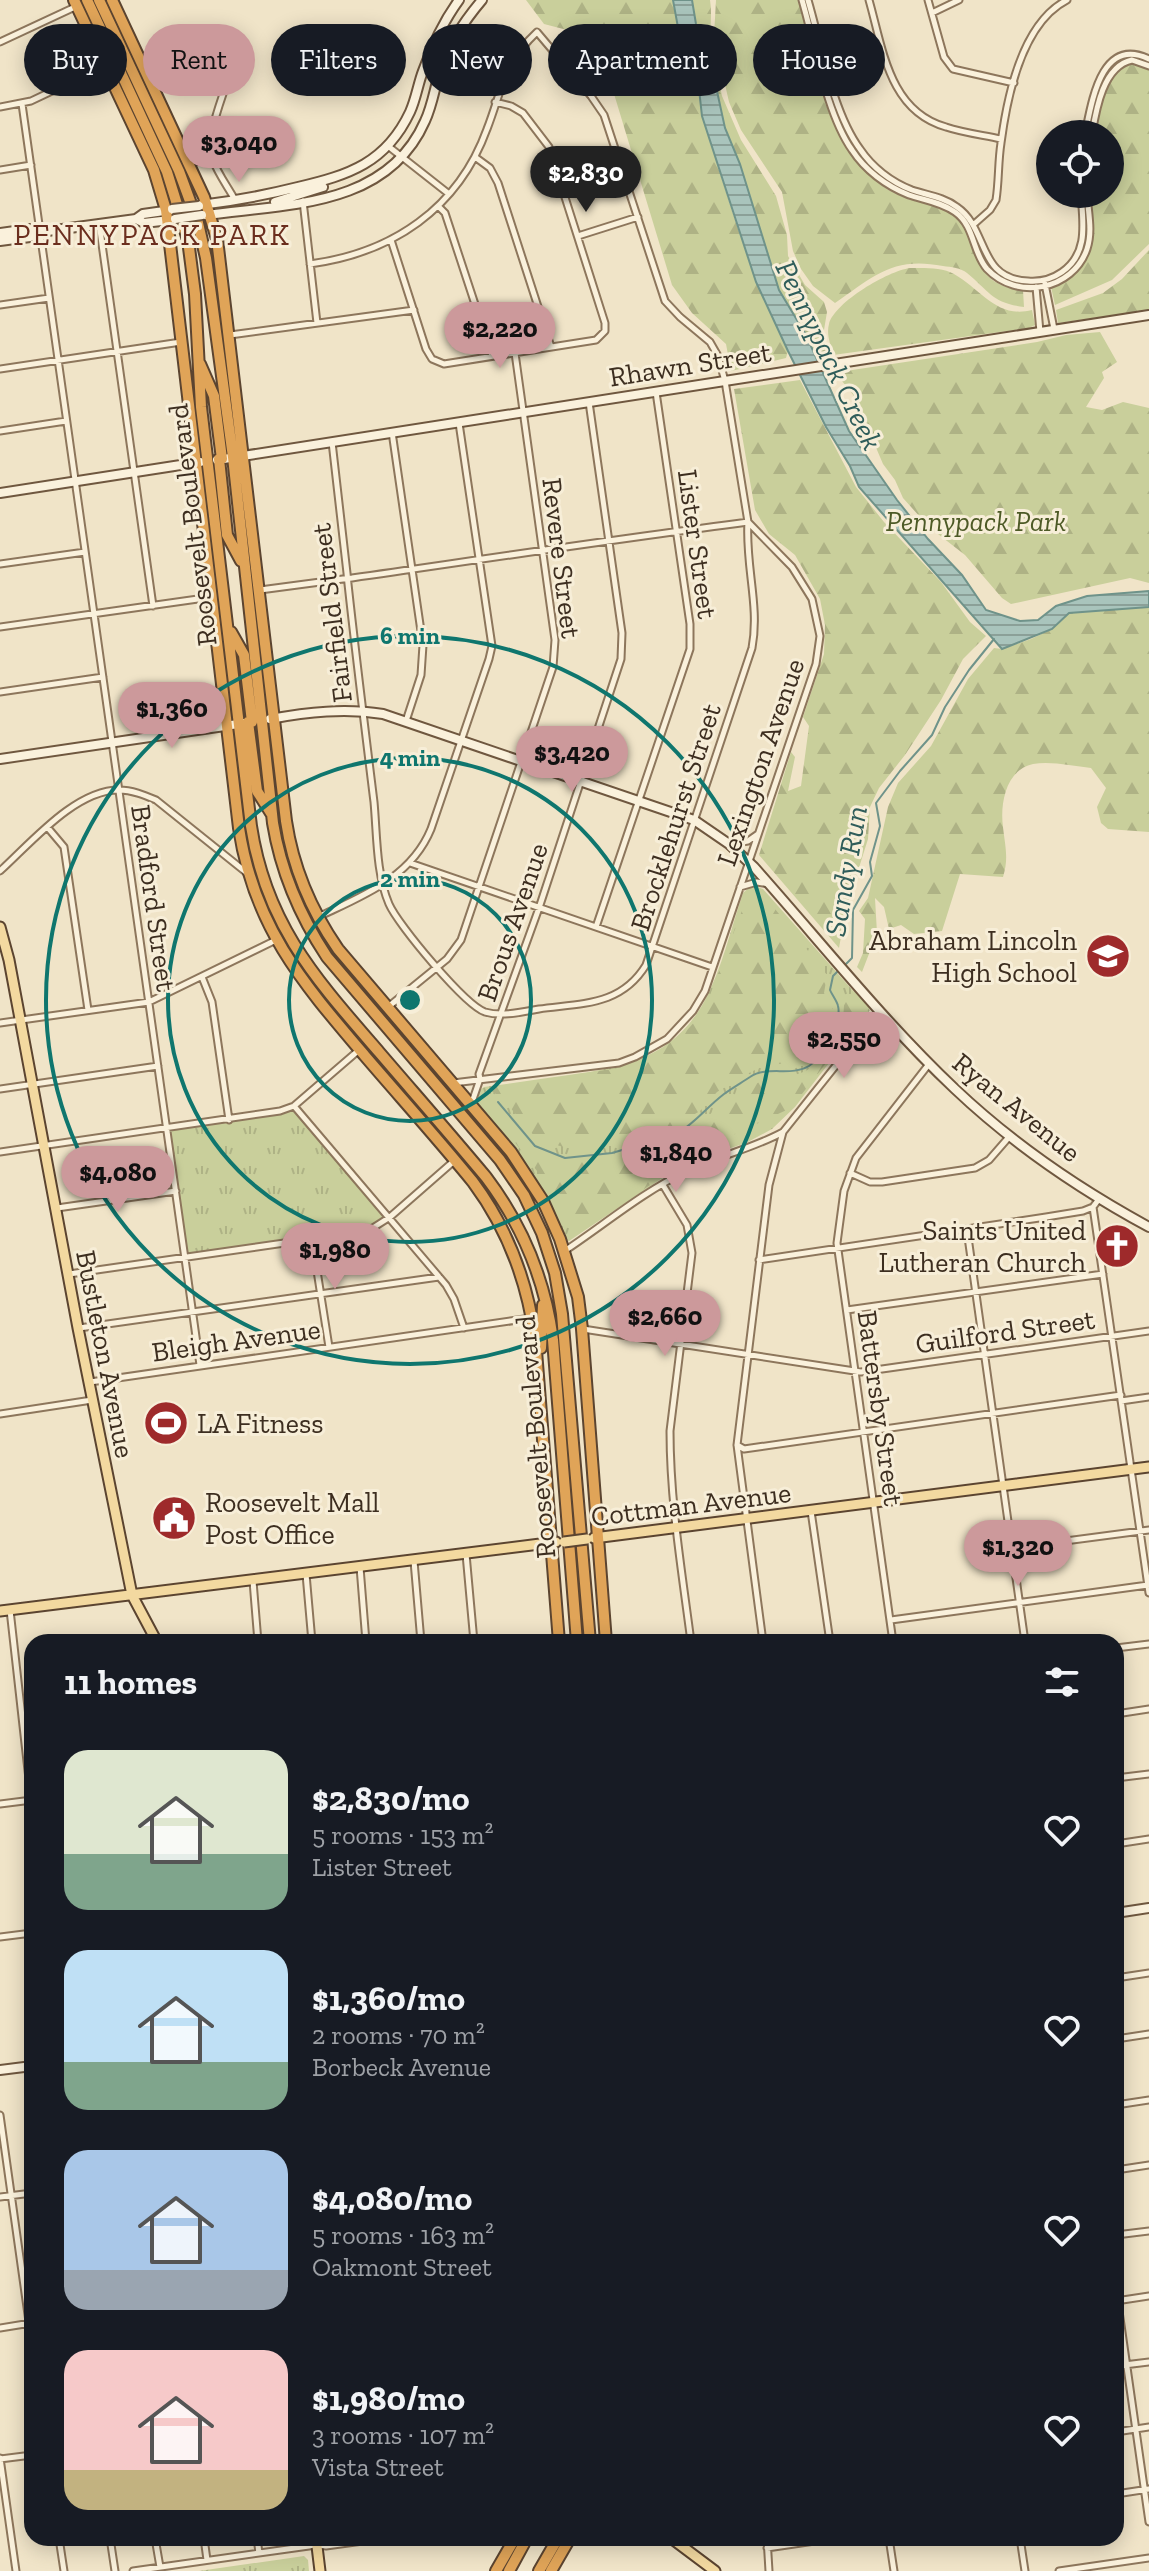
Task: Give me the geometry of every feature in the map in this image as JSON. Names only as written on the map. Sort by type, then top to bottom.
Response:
[{"type":"highway","name":"Roosevelt Boulevard","points":[[99,0],[179,171],[198,223],[209,277],[224,594],[228,627],[244,655],[257,791],[272,814],[282,863],[301,913],[327,957],[509,1172],[547,1246],[562,1314],[589,1634]]},
{"type":"highway","name":"Roosevelt Boulevard","points":[[112,0],[183,153],[222,265],[230,335],[212,597],[241,843],[249,875],[276,940],[305,986],[455,1161],[488,1203],[506,1235],[524,1282],[532,1318],[558,1542],[559,1634]]},
{"type":"highway","name":"Roosevelt Boulevard","points":[[79,2],[88,24]]},
{"type":"highway","points":[[79,2],[159,155],[178,204],[192,267],[198,355],[213,392],[220,459]]},
{"type":"highway","name":"Roosevelt Boulevard","points":[[119,96],[154,170],[170,215],[182,342],[220,459],[255,551],[291,847],[303,884],[318,917],[338,949],[511,1152],[536,1189],[565,1251],[578,1297],[582,1329],[592,1538],[605,1634]]},
{"type":"highway","points":[[183,153],[192,159],[199,159],[211,147]]},
{"type":"highway","name":"Roosevelt Boulevard","points":[[220,459],[227,535],[244,571],[247,596],[257,855],[281,923],[318,981],[486,1177],[529,1248],[543,1287],[553,1340],[576,1634]]},
{"type":"highway","points":[[247,596],[255,551]]},
{"type":"highway","points":[[216,638],[224,594]]},
{"type":"highway","points":[[363,999],[403,1026]]},
{"type":"highway","points":[[391,1086],[440,1123]]},
{"type":"highway","points":[[539,1371],[543,1287]]},
{"type":"highway","points":[[496,2571],[510,2546]]},
{"type":"highway","points":[[509,2571],[523,2546]]},
{"type":"highway","points":[[542,2571],[554,2546]]},
{"type":"highway","points":[[551,2571],[565,2546]]},
{"type":"highway","points":[[542,2571],[563,2550]]},
{"type":"main road","points":[[0,241],[30,237],[40,232],[136,219],[143,214],[170,215],[259,207],[302,194],[363,166],[388,146],[408,116],[428,57],[444,22],[459,0]]},
{"type":"main road","points":[[205,210],[235,200],[302,194],[326,200],[355,190],[386,171],[402,157],[425,122],[453,40],[482,0]]},
{"type":"main road","points":[[0,233],[29,229],[40,232]]},
{"type":"main road","name":"Rhawn Street","points":[[0,493],[1149,315]]},
{"type":"main road","name":"Ryan Avenue","points":[[0,759],[319,711],[363,711],[406,721],[694,820],[729,844],[748,862],[929,1064],[1009,1137],[1096,1203],[1149,1227]]},
{"type":"main road","name":"Bustleton Avenue","points":[[0,927],[5,961],[21,1020],[78,1328],[132,1595],[153,1634]]},
{"type":"main road","name":"Cottman Avenue","points":[[5,1610],[1149,1467]]},
{"type":"main road","points":[[1124,1912],[1149,1908]]},
{"type":"main road","points":[[0,2070],[24,2067]]},
{"type":"main road","points":[[317,2546],[320,2571]]},
{"type":"main road","points":[[682,2546],[715,2571]]},
{"type":"street","points":[[802,0],[810,24]]},
{"type":"street","points":[[808,0],[814,24]]},
{"type":"street","points":[[869,0],[890,75],[911,108],[945,127],[1001,139]]},
{"type":"street","points":[[928,0],[944,57],[953,69],[1014,83]]},
{"type":"street","points":[[932,13],[959,0]]},
{"type":"street","points":[[972,226],[996,200],[1001,139],[1014,83],[1037,26],[1067,0]]},
{"type":"street","points":[[0,42],[79,2]]},
{"type":"street","points":[[259,590],[748,522],[725,381],[718,356],[710,342],[665,301],[604,115],[537,32],[513,59],[502,80],[475,157],[438,206],[391,240],[362,253],[310,264]]},
{"type":"street","points":[[1088,120],[1107,66],[1116,57],[1127,53],[1149,59]]},
{"type":"street","points":[[1095,120],[1113,70],[1132,60],[1149,66]]},
{"type":"street","points":[[1107,66],[1113,70]]},
{"type":"street","points":[[0,107],[22,104],[39,96]]},
{"type":"street","points":[[223,96],[211,147],[217,169],[235,200]]},
{"type":"street","points":[[833,96],[851,136],[870,162],[890,182],[951,203],[968,215],[984,252],[993,265],[1010,278],[1036,284],[1070,274],[1086,252],[1090,234],[1088,208]]},
{"type":"street","points":[[391,240],[427,353],[432,359],[444,364],[601,337],[605,323],[549,147],[523,113],[495,102]]},
{"type":"street","name":"Bradford Street","points":[[22,104],[200,1365]]},
{"type":"street","points":[[388,146],[449,194]]},
{"type":"street","points":[[475,157],[490,168],[498,183],[551,347]]},
{"type":"street","points":[[0,170],[31,165]]},
{"type":"street","points":[[302,194],[317,323]]},
{"type":"street","points":[[438,206],[445,213],[492,356]]},
{"type":"street","points":[[1045,283],[1066,269],[1081,246],[1084,229],[1082,208]]},
{"type":"street","points":[[578,236],[638,217]]},
{"type":"street","points":[[99,223],[153,606]]},
{"type":"street","points":[[1045,283],[1054,330]]},
{"type":"street","points":[[1036,284],[1040,332]]},
{"type":"street","points":[[0,305],[49,298]]},
{"type":"street","points":[[230,335],[414,310]]},
{"type":"street","points":[[0,369],[182,342]]},
{"type":"street","name":"Revere Street","points":[[387,1007],[450,955],[461,940],[554,661],[555,640],[515,353]]},
{"type":"street","name":"Lister Street","points":[[596,927],[690,649],[690,624],[656,391]]},
{"type":"street","name":"Brous Avenue","points":[[480,1079],[621,659],[622,633],[589,402]]},
{"type":"street","points":[[0,431],[67,421]]},
{"type":"street","points":[[318,917],[383,884],[410,863],[427,840],[491,652],[459,422]]},
{"type":"street","points":[[392,432],[423,654],[421,675],[406,721]]},
{"type":"street","name":"Fairfield Street","points":[[331,442],[383,884],[397,918],[470,1003],[481,1010],[500,1015]]},
{"type":"street","name":"Brocklehurst Street","points":[[500,1015],[612,997],[632,985],[640,975],[756,632],[746,548],[748,522]]},
{"type":"street","name":"Lexington Avenue","points":[[452,1083],[619,1063],[653,1049],[675,1031],[705,991],[816,664],[820,636],[812,599],[802,580],[748,522]]},
{"type":"street","points":[[0,564],[85,552]]},
{"type":"street","points":[[0,627],[212,597]]},
{"type":"street","points":[[0,692],[103,677]]},
{"type":"street","points":[[0,871],[80,801],[118,790],[139,793],[156,800],[249,875]]},
{"type":"street","points":[[48,828],[64,847],[88,1010]]},
{"type":"street","points":[[729,844],[748,841],[759,833]]},
{"type":"street","points":[[410,863],[712,967]]},
{"type":"street","points":[[739,888],[755,883],[769,884]]},
{"type":"street","points":[[0,1023],[149,1002],[276,940]]},
{"type":"street","points":[[202,977],[212,1002],[229,1120]]},
{"type":"street","points":[[762,1634],[737,1445],[770,1180],[783,1132],[880,1009]]},
{"type":"street","points":[[0,1152],[280,1111],[294,1106],[360,1050]]},
{"type":"street","name":"Battersby Street","points":[[892,1634],[838,1248],[840,1210],[850,1173],[861,1150],[929,1064]]},
{"type":"street","points":[[0,1089],[158,1066]]},
{"type":"street","points":[[471,1106],[480,1079]]},
{"type":"street","points":[[294,1106],[439,1277],[454,1299],[464,1328]]},
{"type":"street","points":[[565,1251],[663,1185],[698,1166],[746,1150],[783,1132]]},
{"type":"street","points":[[850,1173],[870,1182],[882,1182],[975,1168],[989,1160],[1009,1137]]},
{"type":"street","points":[[68,1274],[368,1231],[390,1217],[455,1161]]},
{"type":"street","points":[[663,1185],[687,1225],[692,1253],[670,1431],[670,1474],[690,1634]]},
{"type":"street","points":[[57,1208],[176,1191]]},
{"type":"street","points":[[759,1260],[1083,1211],[1096,1203],[1149,1593]]},
{"type":"street","points":[[967,1230],[1024,1634]]},
{"type":"street","points":[[312,1239],[329,1347]]},
{"type":"street","points":[[847,1310],[1104,1274]]},
{"type":"street","points":[[78,1328],[439,1277]]},
{"type":"street","name":"Bleigh Avenue","points":[[89,1382],[532,1318]]},
{"type":"street","name":"Guilford Street","points":[[582,1329],[855,1372],[1149,1331]]},
{"type":"street","points":[[737,1445],[744,1449],[993,1414],[1149,1397]]},
{"type":"street","points":[[0,1414],[92,1400]]},
{"type":"street","points":[[811,1511],[829,1634]]},
{"type":"street","points":[[1012,1548],[1149,1530]]},
{"type":"street","points":[[466,1554],[473,1634]]},
{"type":"street","points":[[414,1561],[420,1634]]},
{"type":"street","points":[[360,1567],[365,1634]]},
{"type":"street","points":[[306,1574],[311,1634]]},
{"type":"street","points":[[253,1581],[257,1634]]},
{"type":"street","points":[[891,1620],[1148,1585]]},
{"type":"street","points":[[5,1610],[24,1745]]},
{"type":"street","points":[[1124,1647],[1149,1644]]},
{"type":"street","points":[[1124,1713],[1149,1709]]},
{"type":"street","points":[[1124,1777],[1149,1774]]},
{"type":"street","points":[[0,1804],[24,1802]]},
{"type":"street","points":[[1124,1843],[1149,1839]]},
{"type":"street","points":[[0,1937],[24,1934]]},
{"type":"street","points":[[1124,1977],[1149,1973]]},
{"type":"street","points":[[1124,2038],[1149,2034]]},
{"type":"street","points":[[1124,2104],[1149,2100]]},
{"type":"street","points":[[0,2115],[24,2279]]},
{"type":"street","points":[[1124,2169],[1149,2165]]},
{"type":"street","points":[[0,2197],[24,2194]]},
{"type":"street","points":[[1124,2234],[1149,2231]]},
{"type":"street","points":[[1124,2300],[1149,2296]]},
{"type":"street","points":[[0,2328],[24,2325]]},
{"type":"street","points":[[1124,2346],[1147,2490],[1149,2522]]},
{"type":"street","points":[[1124,2365],[1149,2362]]},
{"type":"street","points":[[1124,2431],[1149,2427]]},
{"type":"street","points":[[16,2571],[0,2459],[24,2456]]},
{"type":"street","points":[[1124,2493],[1147,2490]]},
{"type":"street","points":[[60,2546],[64,2571]]},
{"type":"street","points":[[111,2546],[115,2571]]},
{"type":"street","points":[[156,2546],[160,2567]]},
{"type":"street","points":[[205,2546],[207,2560]]},
{"type":"street","points":[[258,2546],[259,2553]]},
{"type":"street","points":[[133,2571],[292,2546]]},
{"type":"street","points":[[769,2571],[767,2548],[781,2546]]},
{"type":"street","points":[[890,2546],[894,2571]]},
{"type":"street","points":[[1021,2546],[1025,2571]]},
{"type":"street","points":[[1059,2571],[1149,2558]]},
{"type":"green space","points":[[526,0],[673,0],[677,24],[548,25]]},
{"type":"green space","points":[[692,0],[710,0],[711,24],[696,24]]},
{"type":"green space","points":[[716,0],[799,0],[805,24],[753,24],[753,96],[825,96],[838,128],[867,172],[887,189],[903,197],[939,207],[954,215],[970,237],[984,271],[1005,286],[1023,290],[1024,307],[998,299],[962,270],[926,264],[897,266],[885,271],[835,303],[813,286],[793,251],[782,192],[741,130],[729,102],[728,96],[737,96],[737,24],[715,24]]},
{"type":"green space","points":[[1130,64],[1149,69],[1149,244],[1112,280],[1055,305],[1051,287],[1076,270],[1089,249],[1091,208],[1124,208],[1124,120],[1099,120],[1105,93],[1121,69]]},
{"type":"green space","points":[[615,96],[700,96],[702,116],[732,211],[756,282],[788,351],[786,358],[731,371],[726,344],[692,313],[672,285]]},
{"type":"green space","points":[[718,96],[722,96],[741,140],[776,196],[787,235],[788,256],[805,285],[824,302],[827,312],[823,336],[827,354],[816,357],[779,290],[740,164],[725,128]]},
{"type":"green space","points":[[1149,250],[1149,310],[1058,323],[1056,310],[1103,293],[1122,279]]},
{"type":"green space","points":[[910,268],[949,272],[999,307],[1020,312],[1032,310],[1035,325],[833,355],[828,328],[833,315],[851,297],[876,281]]},
{"type":"green space","name":"Pennypack Park","points":[[1100,332],[1117,362],[1102,372],[1104,378],[1086,407],[1102,410],[1123,402],[1149,408],[1149,583],[1130,578],[1011,604],[1002,598],[965,555],[929,527],[903,498],[883,464],[854,396],[839,372]]},
{"type":"green space","points":[[800,380],[856,487],[884,522],[941,582],[970,622],[986,636],[963,659],[941,700],[879,788],[870,807],[868,839],[846,909],[839,948],[759,855],[791,752],[795,757],[788,791],[801,786],[809,726],[803,717],[824,654],[825,625],[820,599],[795,555],[769,534],[755,510],[734,389]]},
{"type":"green space","points":[[1149,607],[1149,832],[1108,829],[1101,823],[1097,807],[1106,788],[1091,768],[1047,763],[1024,768],[1010,781],[1004,799],[1002,818],[1006,858],[1003,877],[960,874],[942,931],[914,934],[901,925],[889,929],[884,907],[875,898],[877,933],[862,972],[857,967],[863,953],[865,919],[859,911],[868,898],[888,807],[898,783],[931,746],[968,679],[994,648],[1002,649],[1031,639],[1052,629],[1069,613]]},
{"type":"green space","points":[[752,885],[763,889],[870,1010],[795,1107],[772,1129],[746,1143],[697,1159],[670,1173],[569,1241],[566,1240],[476,1105],[480,1090],[610,1068],[663,1047],[692,1021],[704,1002],[721,962],[743,893]]},
{"type":"green space","points":[[753,894],[768,900],[827,975],[824,993],[835,1013],[829,1034],[817,1051],[804,1060],[761,1067],[739,1078],[717,1092],[700,1111],[657,1136],[635,1132],[566,1148],[536,1138],[502,1098],[487,1088],[632,1066],[657,1053],[689,1028],[704,1011],[746,900]]},
{"type":"green space","points":[[854,991],[870,1007],[791,1108],[728,1137],[722,1149],[687,1163],[604,1216],[577,1216],[567,1210],[479,1101],[483,1092],[533,1149],[552,1160],[598,1160],[655,1147],[682,1136],[746,1088],[801,1073],[814,1065],[837,1037],[844,1002]]},
{"type":"green space","points":[[294,1106],[390,1217],[368,1231],[185,1256],[167,1129]]},
{"type":"green space","points":[[304,2556],[308,2560],[309,2571],[199,2571]]},
{"type":"water","points":[[673,0],[692,0],[696,24],[677,24]]},
{"type":"water","points":[[700,96],[718,96],[725,128],[740,164],[779,290],[806,335],[849,431],[897,500],[962,575],[986,610],[1020,621],[1038,620],[1056,606],[1087,596],[1149,591],[1149,607],[1069,613],[1052,629],[1002,649],[859,487],[826,427],[756,282],[702,116]]},
{"type":"waterway","name":"Sandy Run","points":[[843,967],[852,958],[853,910],[872,876],[870,862],[880,826],[876,803],[932,735],[945,707],[994,639]]},
{"type":"waterway","name":"Sandy Run","points":[[498,1102],[535,1146],[565,1158],[612,1153],[629,1148],[635,1138],[650,1140],[674,1135],[750,1077],[764,1072],[795,1071],[814,1062],[830,1039],[837,1021],[838,1006],[830,990],[833,976],[838,971]]},
{"type":"place","name":"Abraham Lincoln High School","points":[[1108,956]]},
{"type":"place","name":"Saints United Lutheran Church","points":[[1117,1246]]},
{"type":"place","name":"LA Fitness","points":[[166,1423]]},
{"type":"place","name":"Roosevelt Mall Post Office","points":[[174,1518]]},
{"type":"district","name":"PENNYPACK PARK","points":[[152,235]]},
{"type":"water label","name":"Pennypack Creek","points":[[829,355]]}]
